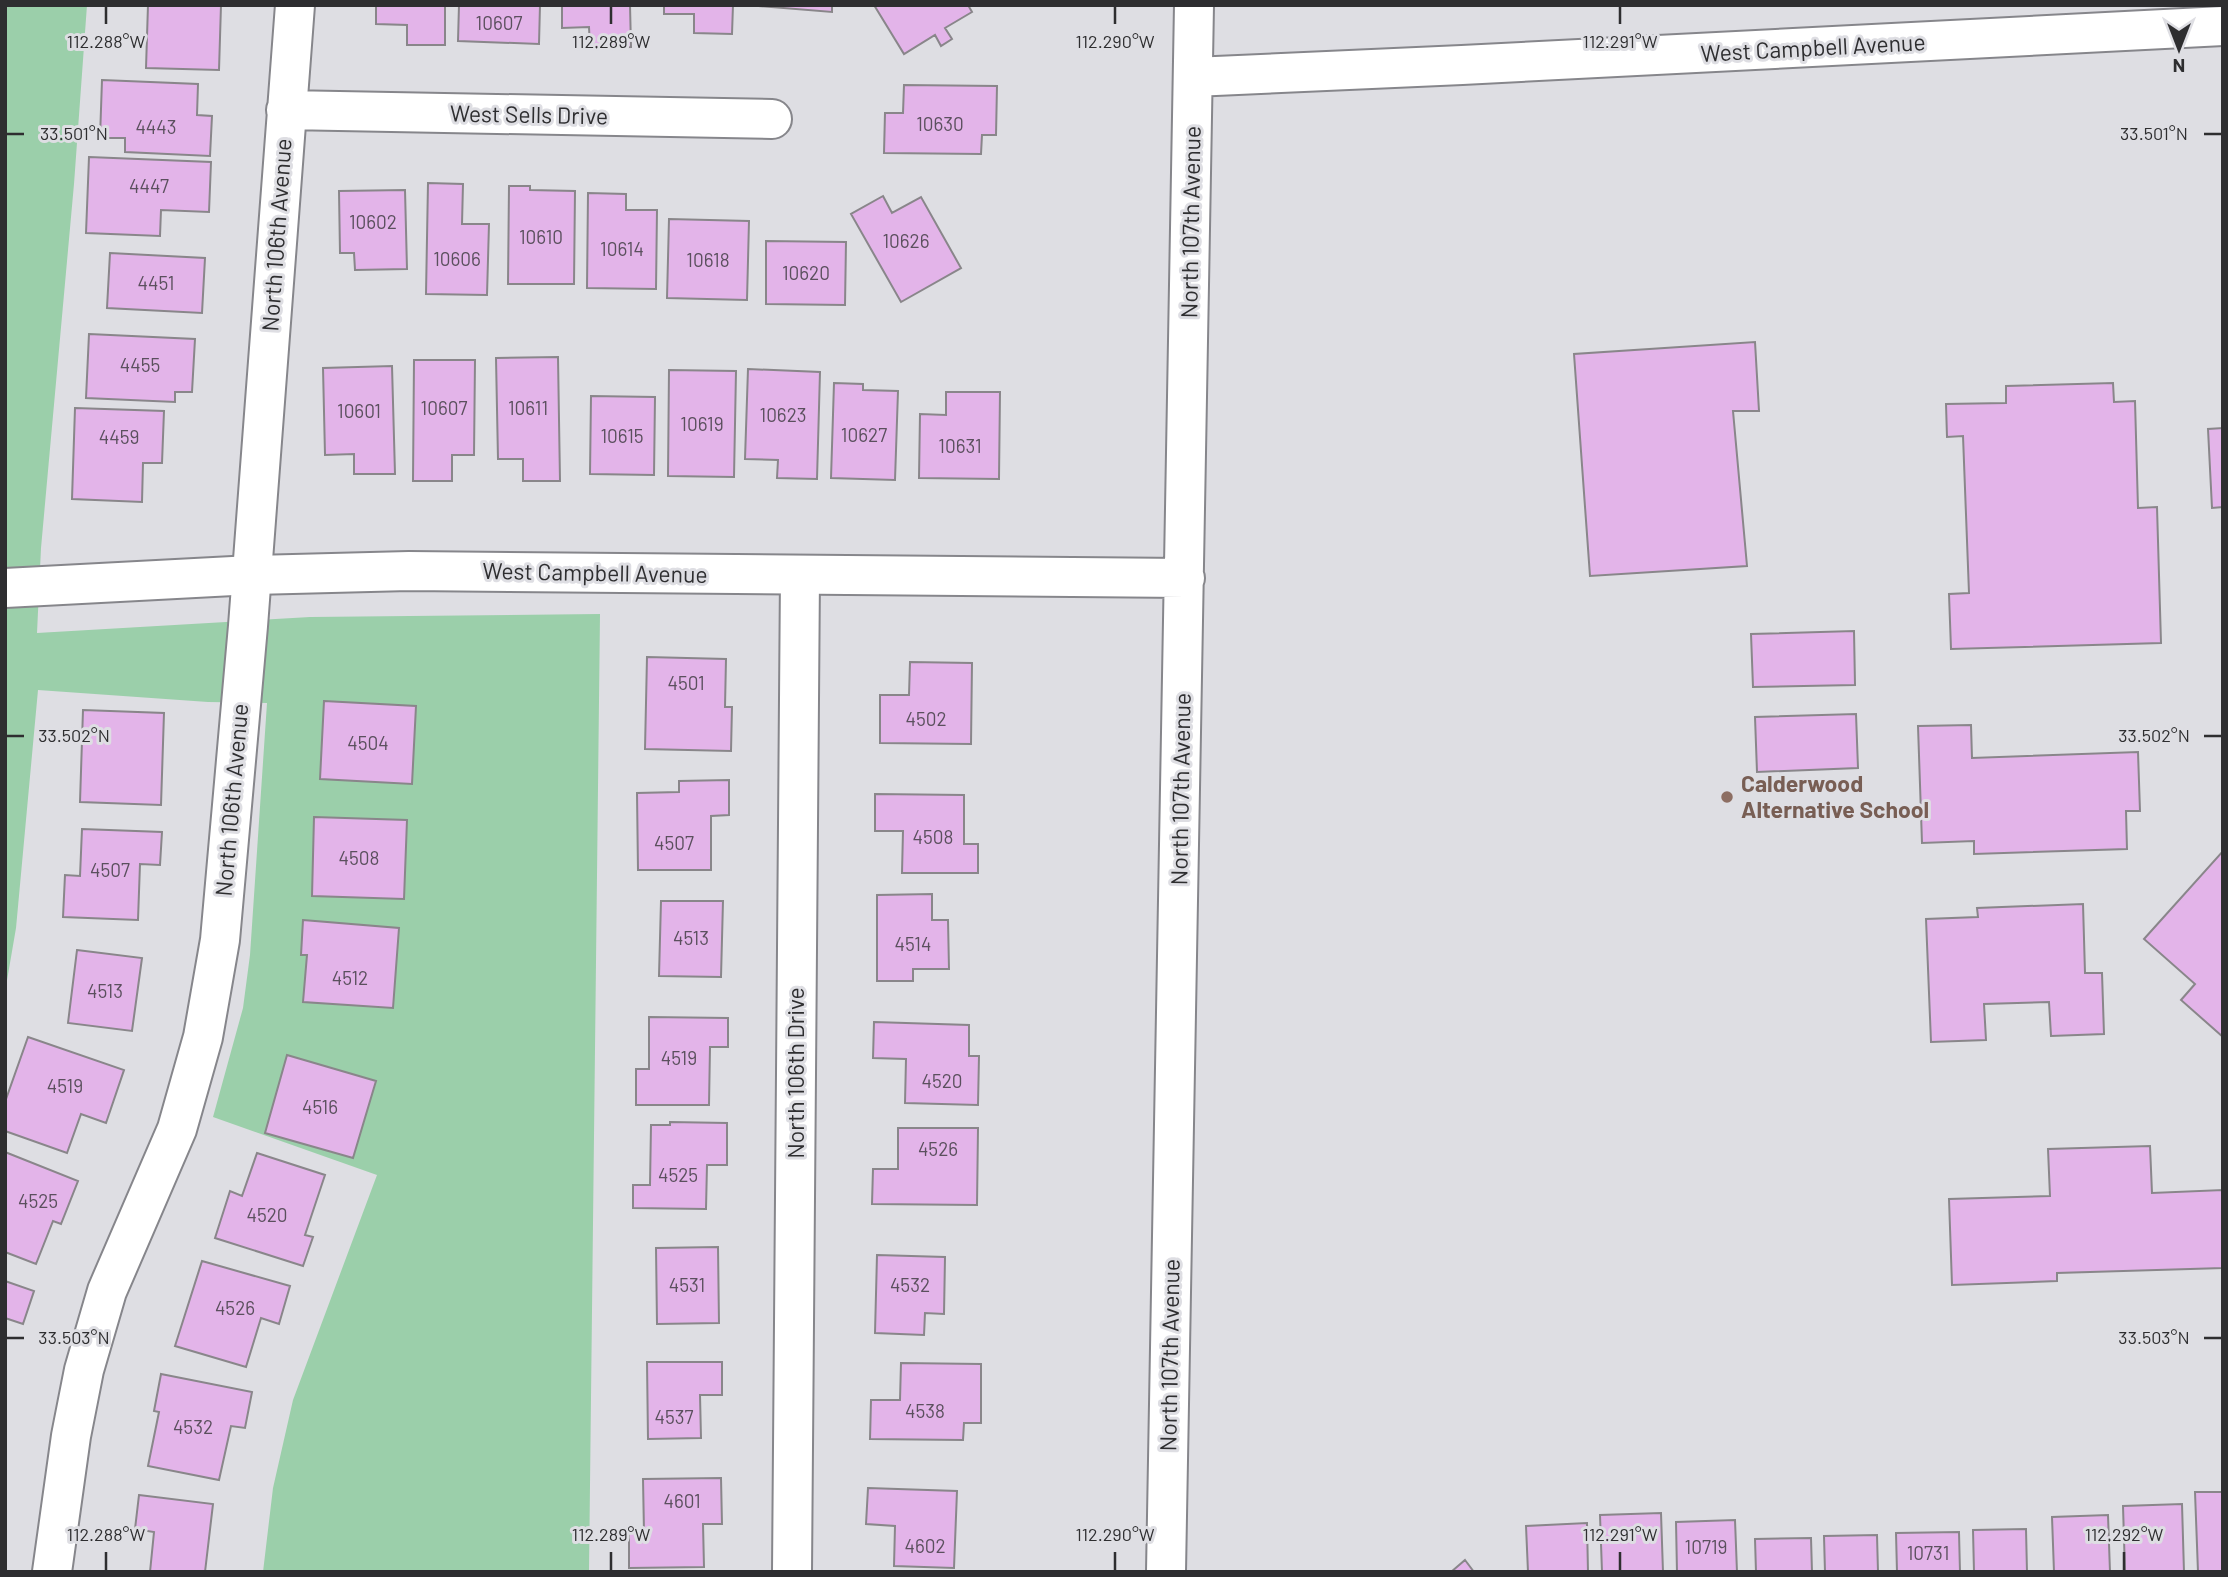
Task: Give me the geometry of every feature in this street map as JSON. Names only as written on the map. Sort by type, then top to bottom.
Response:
[{"type":"street","name":"North 106th Avenue","points":[[52,1572],[71,1436],[84,1370],[107,1291],[177,1129],[203,1037],[220,940],[252,575],[295,5]]},
{"type":"street","name":"North 107th Avenue","points":[[1166,1572],[1195,5]]},
{"type":"street","name":"West Campbell Avenue","points":[[1193,77],[2223,26]]},
{"type":"street","name":"West Sells Drive","points":[[286,110],[772,120]]},
{"type":"street","name":"West Campbell Avenue","points":[[5,588],[252,575],[423,571],[1185,578]]},
{"type":"street","name":"North 106th Drive","points":[[792,1572],[800,575]]},
{"type":"green space","points":[[5,5],[87,5],[74,184],[41,548],[37,633],[310,617],[600,614],[589,1572],[263,1572],[273,1488],[293,1400],[377,1175],[213,1117],[243,1008],[250,955],[267,703],[208,702],[38,690],[16,928],[5,992]]},
{"type":"building","points":[[148,5],[221,5],[219,70],[146,68]]},
{"type":"building","points":[[376,5],[445,5],[445,45],[407,45],[407,25],[376,24]]},
{"type":"building","points":[[459,5],[540,5],[539,44],[458,41]]},
{"type":"building","points":[[562,5],[630,5],[631,47],[590,48],[589,27],[562,28]]},
{"type":"building","points":[[664,5],[733,5],[732,34],[694,33],[694,14],[664,14]]},
{"type":"building","points":[[747,5],[832,5],[832,12]]},
{"type":"building","points":[[874,5],[968,5],[972,12],[945,28],[952,39],[941,46],[935,35],[904,54]]},
{"type":"building","points":[[102,80],[198,84],[197,115],[212,116],[210,156],[125,152],[125,138],[100,138]]},
{"type":"building","points":[[904,85],[997,86],[996,135],[982,135],[981,154],[884,153],[885,113],[903,113]]},
{"type":"building","points":[[89,157],[211,162],[209,212],[161,210],[160,236],[86,233]]},
{"type":"building","points":[[428,183],[463,184],[462,224],[489,224],[487,295],[426,294]]},
{"type":"building","points":[[509,186],[530,186],[530,190],[575,191],[574,284],[508,284]]},
{"type":"building","points":[[405,190],[407,269],[355,270],[354,253],[340,253],[339,191]]},
{"type":"building","points":[[588,193],[626,194],[626,210],[657,210],[656,289],[587,288]]},
{"type":"building","points":[[883,196],[892,213],[921,197],[961,268],[901,302],[851,214]]},
{"type":"building","points":[[669,219],[749,221],[747,300],[667,298]]},
{"type":"building","points":[[766,241],[846,242],[845,305],[766,304]]},
{"type":"building","points":[[110,253],[205,258],[202,313],[107,308]]},
{"type":"building","points":[[89,334],[195,339],[192,392],[175,392],[175,402],[86,398]]},
{"type":"building","points":[[1755,342],[1759,411],[1733,411],[1747,566],[1590,576],[1574,354]]},
{"type":"building","points":[[558,357],[560,481],[523,481],[523,459],[498,459],[496,358]]},
{"type":"building","points":[[414,360],[475,360],[474,455],[452,455],[452,481],[413,481]]},
{"type":"building","points":[[392,366],[395,474],[354,474],[354,454],[325,455],[323,368]]},
{"type":"building","points":[[748,369],[820,372],[817,479],[777,478],[778,460],[745,459]]},
{"type":"building","points":[[669,370],[736,371],[734,477],[668,476]]},
{"type":"building","points":[[834,383],[863,384],[863,390],[898,391],[895,480],[831,478]]},
{"type":"building","points":[[2113,383],[2114,402],[2135,401],[2138,508],[2157,507],[2161,643],[1951,649],[1949,594],[1969,593],[1963,436],[1947,437],[1946,404],[2006,403],[2006,386]]},
{"type":"building","points":[[946,392],[1000,392],[999,479],[919,478],[920,414],[946,415]]},
{"type":"building","points":[[591,396],[655,397],[654,475],[590,474]]},
{"type":"building","points":[[75,408],[164,411],[162,463],[143,463],[142,502],[72,499]]},
{"type":"building","points":[[2223,428],[2223,507],[2212,508],[2208,429]]},
{"type":"building","points":[[1854,631],[1855,685],[1753,687],[1751,634]]},
{"type":"building","points":[[647,657],[726,659],[725,707],[732,707],[731,751],[645,749]]},
{"type":"building","points":[[910,662],[972,663],[971,744],[880,743],[880,695],[909,695]]},
{"type":"building","points":[[324,701],[416,706],[412,784],[320,779]]},
{"type":"building","points":[[83,710],[164,713],[161,805],[80,802]]},
{"type":"building","points":[[1856,714],[1858,768],[1757,772],[1755,717]]},
{"type":"building","points":[[1971,725],[1972,758],[2138,752],[2140,811],[2126,811],[2127,849],[1974,854],[1974,841],[1922,843],[1918,726]]},
{"type":"building","points":[[729,780],[729,815],[711,816],[711,870],[638,870],[637,793],[679,792],[679,781]]},
{"type":"building","points":[[875,794],[964,795],[964,844],[978,844],[978,873],[902,873],[903,831],[875,831]]},
{"type":"building","points":[[314,817],[407,820],[404,899],[312,896]]},
{"type":"building","points":[[82,829],[162,832],[160,865],[140,864],[138,920],[63,917],[65,875],[80,876]]},
{"type":"building","points":[[2223,851],[2223,1037],[2181,1000],[2195,984],[2144,939]]},
{"type":"building","points":[[932,894],[932,920],[948,920],[949,969],[913,969],[913,981],[877,981],[877,895]]},
{"type":"building","points":[[661,901],[723,901],[721,977],[659,976]]},
{"type":"building","points":[[2083,904],[2085,973],[2102,973],[2104,1034],[2051,1036],[2049,1002],[1984,1004],[1986,1040],[1931,1042],[1926,919],[1978,917],[1977,908]]},
{"type":"building","points":[[303,920],[399,928],[393,1008],[303,1002],[307,955],[301,955]]},
{"type":"building","points":[[77,950],[142,958],[132,1031],[68,1023]]},
{"type":"building","points":[[649,1017],[728,1018],[728,1047],[710,1047],[709,1105],[636,1105],[636,1069],[649,1069]]},
{"type":"building","points":[[874,1022],[969,1025],[969,1056],[979,1056],[978,1105],[905,1103],[906,1059],[873,1058]]},
{"type":"building","points":[[28,1037],[124,1070],[106,1123],[81,1114],[67,1153],[5,1131],[5,1102]]},
{"type":"building","points":[[287,1055],[376,1081],[353,1158],[265,1133]]},
{"type":"building","points":[[670,1122],[727,1123],[727,1165],[707,1165],[706,1209],[633,1208],[633,1185],[650,1185],[651,1125],[670,1125]]},
{"type":"building","points":[[898,1128],[978,1128],[977,1205],[872,1204],[873,1169],[898,1169]]},
{"type":"building","points":[[2150,1146],[2152,1193],[2223,1190],[2223,1268],[2057,1273],[2057,1281],[1952,1285],[1949,1199],[2050,1196],[2048,1149]]},
{"type":"building","points":[[5,1152],[78,1181],[61,1224],[53,1221],[36,1264],[5,1252]]},
{"type":"building","points":[[257,1153],[325,1175],[305,1235],[313,1237],[303,1266],[215,1238],[230,1191],[242,1196]]},
{"type":"building","points":[[718,1247],[719,1323],[657,1324],[656,1248]]},
{"type":"building","points":[[877,1255],[945,1257],[944,1314],[925,1313],[924,1335],[875,1333]]},
{"type":"building","points":[[202,1261],[290,1286],[279,1324],[261,1318],[246,1367],[175,1346]]},
{"type":"building","points":[[5,1281],[34,1291],[23,1324],[5,1318]]},
{"type":"building","points":[[647,1362],[722,1362],[722,1395],[700,1395],[701,1438],[648,1439]]},
{"type":"building","points":[[901,1363],[981,1364],[981,1423],[964,1423],[963,1440],[870,1439],[871,1400],[900,1400]]},
{"type":"building","points":[[161,1374],[252,1392],[245,1428],[231,1426],[219,1480],[148,1466],[159,1412],[154,1411]]},
{"type":"building","points":[[721,1478],[722,1524],[703,1524],[704,1567],[629,1568],[629,1532],[644,1532],[643,1479]]},
{"type":"building","points":[[868,1488],[957,1491],[954,1568],[894,1566],[895,1526],[866,1524]]},
{"type":"building","points":[[2195,1492],[2223,1492],[2223,1572],[2198,1572]]},
{"type":"building","points":[[139,1495],[213,1504],[205,1572],[150,1572],[154,1532],[135,1529]]},
{"type":"building","points":[[2182,1504],[2184,1572],[2125,1572],[2123,1506]]},
{"type":"building","points":[[1661,1513],[1663,1572],[1602,1572],[1600,1515]]},
{"type":"building","points":[[2108,1515],[2110,1572],[2054,1572],[2052,1517]]},
{"type":"building","points":[[1735,1520],[1737,1572],[1677,1572],[1676,1522]]},
{"type":"building","points":[[1587,1523],[1588,1572],[1528,1572],[1526,1526]]},
{"type":"building","points":[[2026,1529],[2027,1572],[1974,1572],[1973,1530]]},
{"type":"building","points":[[1959,1532],[1960,1572],[1897,1572],[1896,1533]]},
{"type":"building","points":[[1877,1535],[1878,1572],[1825,1572],[1824,1536]]},
{"type":"building","points":[[1811,1538],[1812,1572],[1756,1572],[1755,1539]]},
{"type":"building","points":[[1465,1560],[1474,1572],[1451,1572]]},
{"type":"place","name":"Calderwood Alternative School","points":[[1727,797]]}]
